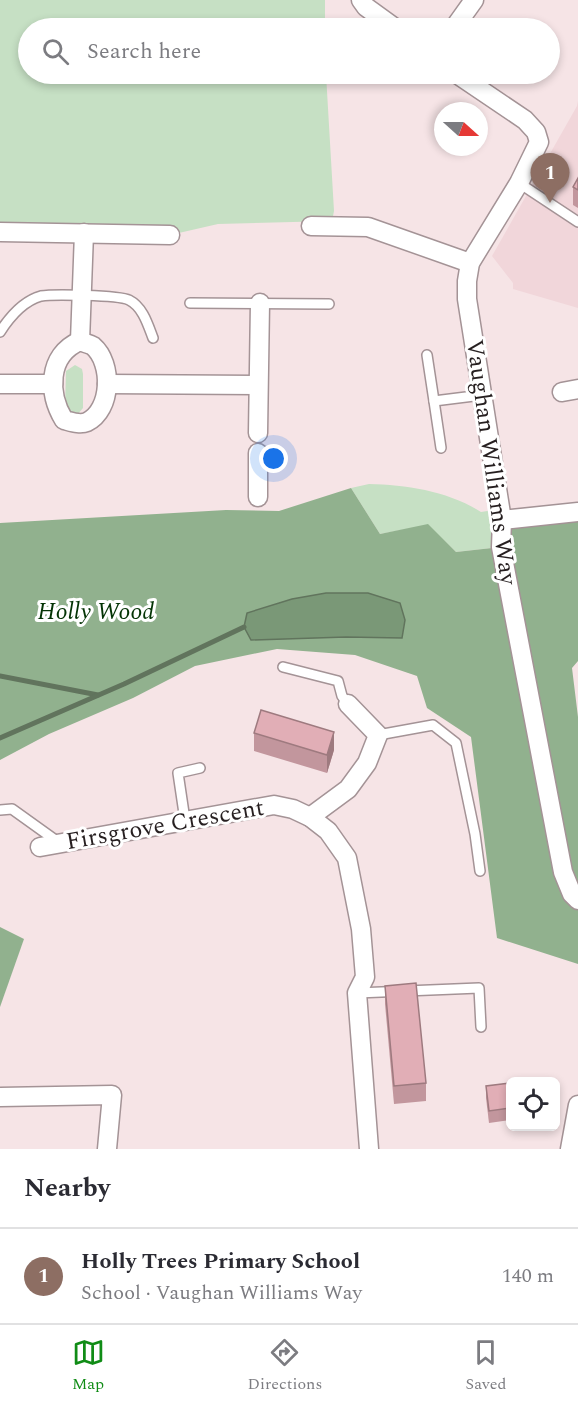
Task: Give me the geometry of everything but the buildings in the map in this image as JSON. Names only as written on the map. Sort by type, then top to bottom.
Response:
[{"type":"street","points":[[362,0],[366,7],[381,18]]},
{"type":"street","points":[[461,18],[474,0]]},
{"type":"street","name":"Vaughan Williams Way","points":[[472,84],[525,120],[536,132],[539,142],[519,183],[470,263],[467,299],[502,520],[501,547],[563,872],[572,894],[578,900]]},
{"type":"street","points":[[312,225],[368,227],[470,263]]},
{"type":"street","points":[[0,231],[171,235]]},
{"type":"street","points":[[80,341],[84,233]]},
{"type":"street","points":[[258,434],[260,303]]},
{"type":"street","points":[[80,341],[93,346],[102,359],[107,384],[103,403],[97,415],[86,422],[77,424],[64,420],[57,407],[53,384],[56,367],[68,346],[80,341]]},
{"type":"street","points":[[0,384],[53,384]]},
{"type":"street","points":[[107,384],[258,385]]},
{"type":"street","points":[[258,453],[258,497]]},
{"type":"street","points":[[502,520],[578,512]]},
{"type":"street","points":[[310,817],[348,789],[367,764],[378,735],[348,704]]},
{"type":"street","name":"Firsgrove Crescent","points":[[40,847],[274,805],[293,809],[310,817],[328,831],[347,858],[362,939],[364,977],[357,993],[369,1149]]},
{"type":"street","points":[[0,1097],[112,1095],[107,1149]]},
{"type":"street","points":[[570,1149],[578,1105]]},
{"type":"lane","points":[[519,183],[578,222]]},
{"type":"lane","points":[[0,332],[10,316],[41,296],[113,296],[130,300],[146,319],[153,338]]},
{"type":"lane","points":[[190,303],[329,304]]},
{"type":"lane","points":[[427,355],[441,448]]},
{"type":"lane","points":[[434,401],[482,395]]},
{"type":"lane","points":[[283,667],[338,681],[342,696],[348,704]]},
{"type":"lane","points":[[378,735],[433,725],[456,743],[473,823],[480,871]]},
{"type":"lane","points":[[184,820],[178,773],[200,768]]},
{"type":"lane","points":[[0,810],[12,809],[60,843]]},
{"type":"lane","points":[[357,993],[479,988],[482,1027]]},
{"type":"shaded area","points":[[0,0],[325,0],[325,18],[18,18],[18,84],[327,84],[334,211],[332,221],[218,224],[170,235],[0,232]]},
{"type":"shaded area","points":[[578,101],[578,308],[513,289],[513,283],[492,256]]},
{"type":"shaded area","points":[[75,365],[82,369],[83,374],[83,408],[77,415],[70,414],[65,407],[66,371]]},
{"type":"shaded area","points":[[369,484],[398,486],[441,494],[481,512],[500,509],[501,547],[456,552],[428,525],[380,534],[351,488]]},
{"type":"shaded area","points":[[326,593],[368,593],[400,603],[405,620],[402,638],[251,640],[244,627],[247,613],[292,599]]},
{"type":"green space","name":"Holly Wood","points":[[351,488],[380,534],[428,524],[456,552],[501,547],[502,520],[578,506],[578,661],[572,668],[578,717],[578,885],[568,882],[578,898],[578,964],[497,938],[471,737],[427,708],[417,676],[355,655],[277,649],[195,666],[133,698],[49,734],[0,760],[0,523],[226,510],[279,511]]},
{"type":"green space","points":[[0,927],[24,939],[0,1007]]},
{"type":"waterway","points":[[0,738],[124,684],[244,627]]},
{"type":"waterway","points":[[0,676],[98,695]]},
{"type":"place","name":"Holly Trees Primary School","points":[[550,203]]}]
